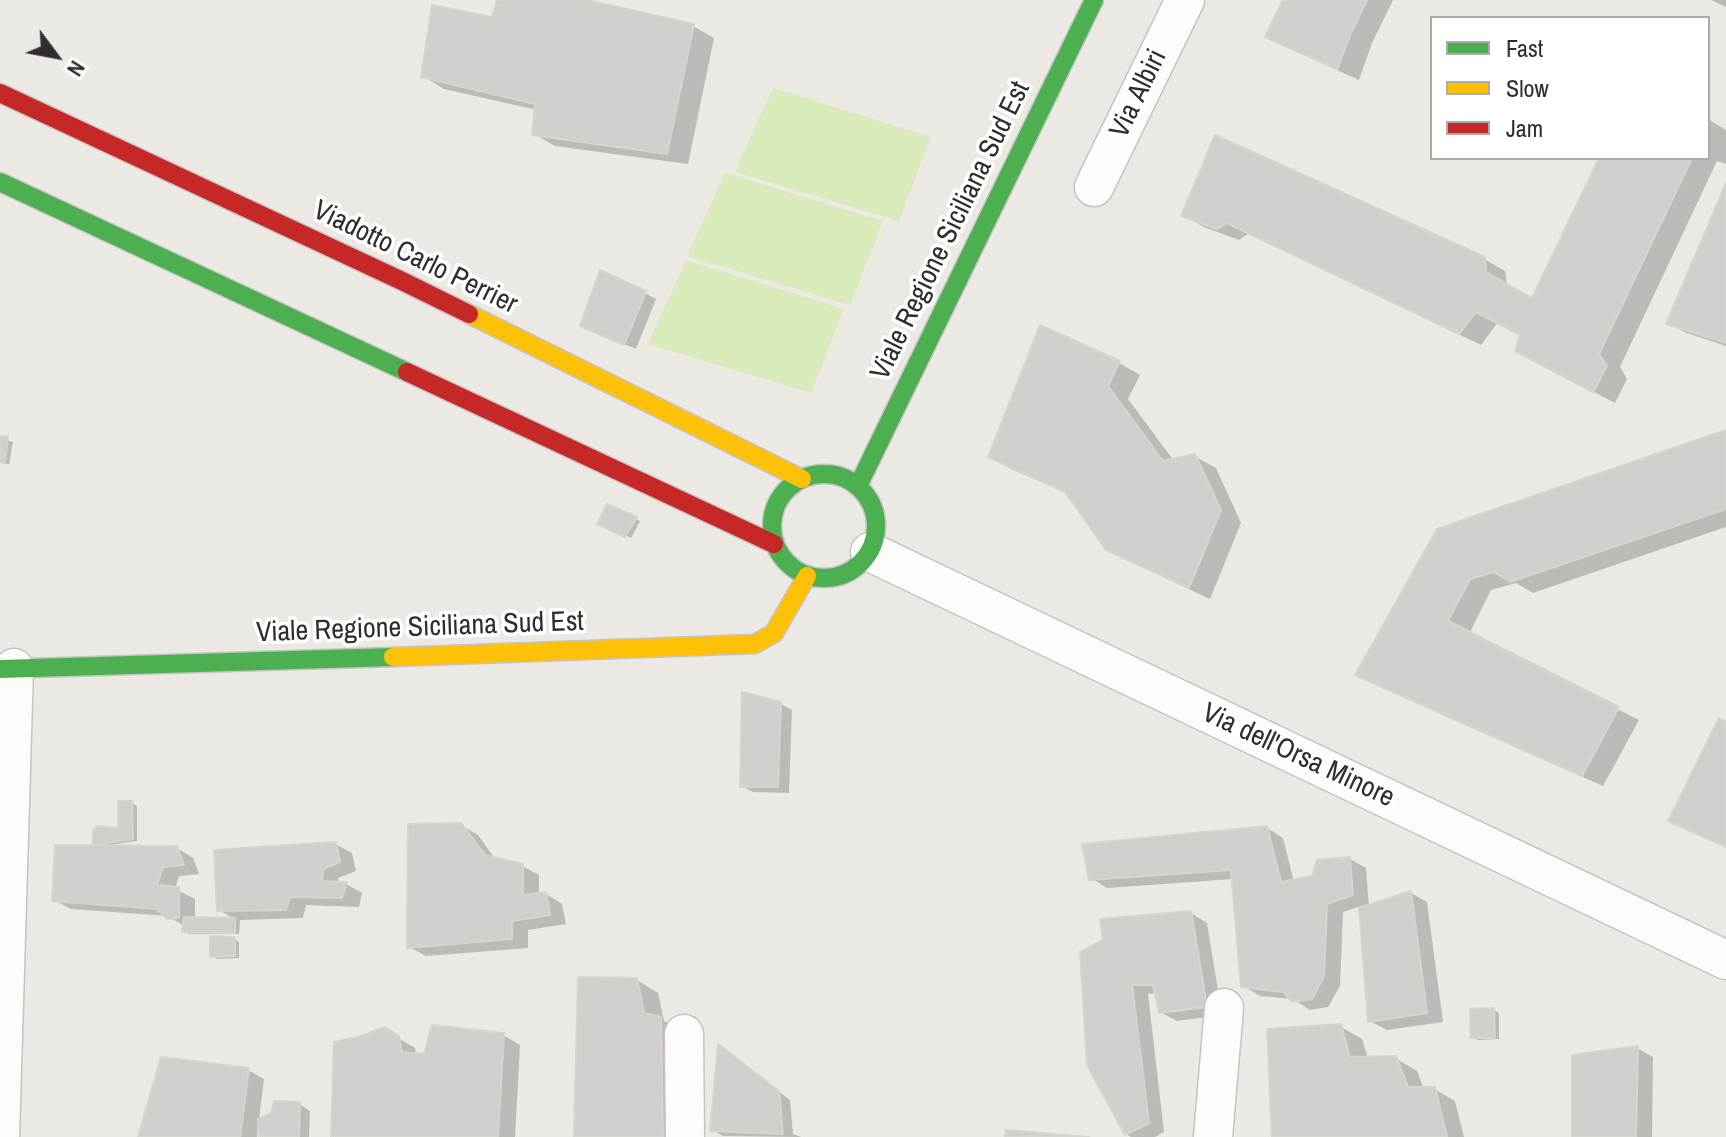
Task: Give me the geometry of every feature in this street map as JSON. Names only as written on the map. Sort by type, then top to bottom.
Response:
[{"type":"street","name":"Viale Regione Siciliana Sud Est","points":[[858,486],[1094,0]]},
{"type":"street","name":"Via Albiri","points":[[1094,187],[1185,0]]},
{"type":"street","name":"Viadotto Carlo Perrier","points":[[0,93],[402,281],[802,479]]},
{"type":"street","points":[[0,182],[774,544]]},
{"type":"street","points":[[811,475],[843,477],[858,486],[869,500],[875,516],[875,534],[870,552],[859,566],[843,576],[825,579],[807,576],[790,568],[774,544],[771,521],[783,493],[795,482],[811,475]]},
{"type":"street","name":"Via dell'Orsa Minore","points":[[870,552],[1726,960]]},
{"type":"street","name":"Viale Regione Siciliana Sud Est","points":[[7,668],[755,644],[774,633],[807,576]]},
{"type":"street","points":[[0,1137],[7,668]]},
{"type":"street","points":[[1213,1137],[1224,1008]]},
{"type":"street","points":[[684,1034],[685,1137]]},
{"type":"green space","points":[[773,88],[931,137],[899,221],[735,172]]},
{"type":"green space","points":[[725,173],[883,221],[850,305],[687,256]]},
{"type":"green space","points":[[686,260],[844,309],[811,393],[648,344]]},
{"type":"building","points":[[497,0],[587,0],[694,24],[667,154],[532,135],[535,104],[421,77],[432,5],[492,17]]},
{"type":"building","points":[[1283,0],[1367,0],[1337,69],[1265,37]]},
{"type":"building","points":[[1215,135],[1485,257],[1486,272],[1532,298],[1598,160],[1691,160],[1599,354],[1607,366],[1593,392],[1515,351],[1520,335],[1476,312],[1459,334],[1227,223],[1217,229],[1181,216]]},
{"type":"building","points":[[1726,183],[1726,343],[1666,324]]},
{"type":"building","points":[[600,270],[646,291],[624,345],[580,326]]},
{"type":"building","points":[[1040,325],[1120,361],[1108,386],[1163,461],[1195,454],[1221,510],[1189,588],[1106,550],[1065,492],[988,457]]},
{"type":"building","points":[[1726,430],[1726,509],[1510,582],[1494,572],[1470,579],[1448,621],[1619,707],[1582,776],[1355,675],[1437,529]]},
{"type":"building","points":[[0,436],[8,437],[5,462],[0,462]]},
{"type":"building","points":[[607,504],[637,517],[625,537],[597,524]]},
{"type":"building","points":[[742,692],[781,702],[778,787],[740,787]]},
{"type":"building","points":[[1719,718],[1726,722],[1726,847],[1668,821]]},
{"type":"building","points":[[118,801],[132,801],[133,839],[93,845],[93,830],[97,826],[118,828]]},
{"type":"building","points":[[461,823],[485,855],[523,864],[523,895],[546,892],[550,915],[512,921],[512,939],[407,948],[408,824]]},
{"type":"building","points":[[1267,826],[1281,882],[1312,876],[1317,860],[1350,857],[1353,895],[1327,904],[1324,976],[1312,999],[1292,1002],[1284,992],[1241,987],[1231,870],[1089,880],[1082,844]]},
{"type":"building","points":[[336,842],[340,862],[323,869],[322,881],[347,882],[342,898],[290,897],[286,910],[217,911],[214,850]]},
{"type":"building","points":[[55,845],[177,846],[184,865],[163,867],[157,885],[179,887],[179,918],[167,919],[157,909],[52,901]]},
{"type":"building","points":[[1411,891],[1427,1013],[1368,1022],[1359,908]]},
{"type":"building","points":[[1191,911],[1207,1007],[1159,1013],[1153,985],[1132,985],[1149,1123],[1125,1135],[1087,1065],[1080,952],[1103,940],[1100,919]]},
{"type":"building","points":[[184,917],[235,918],[235,933],[182,932]]},
{"type":"building","points":[[210,936],[235,937],[235,956],[210,957]]},
{"type":"building","points":[[578,977],[637,978],[644,1013],[661,1017],[663,1137],[574,1137]]},
{"type":"building","points":[[1494,1008],[1495,1038],[1471,1038],[1470,1009]]},
{"type":"building","points":[[1341,1024],[1350,1057],[1396,1056],[1408,1087],[1435,1087],[1447,1137],[1272,1137],[1267,1029]]},
{"type":"building","points":[[432,1025],[504,1033],[498,1137],[331,1137],[334,1042],[385,1027],[399,1036],[402,1052],[424,1054]]},
{"type":"building","points":[[718,1044],[779,1091],[783,1134],[710,1131]]},
{"type":"building","points":[[1638,1046],[1636,1137],[1572,1137],[1572,1055]]},
{"type":"building","points":[[161,1057],[249,1068],[240,1137],[138,1137]]},
{"type":"building","points":[[274,1101],[300,1102],[299,1137],[259,1137],[258,1119],[271,1113]]},
{"type":"building","points":[[1006,1130],[1089,1137],[1005,1137]]},
{"type":"traffic: fast","points":[[858,486],[1094,0]]},
{"type":"traffic: fast","points":[[0,182],[407,372]]},
{"type":"traffic: fast","points":[[824,474],[844,478],[861,489],[872,506],[876,526],[872,546],[861,563],[844,574],[824,578],[804,574],[787,563],[776,546],[772,526],[776,506],[787,489],[804,478],[824,474]]},
{"type":"traffic: fast","points":[[0,669],[393,657]]},
{"type":"traffic: slow","points":[[469,314],[802,479]]},
{"type":"traffic: slow","points":[[393,657],[755,644],[774,633],[807,576]]},
{"type":"traffic: jam","points":[[0,93],[469,314]]},
{"type":"traffic: jam","points":[[407,372],[774,544]]}]
